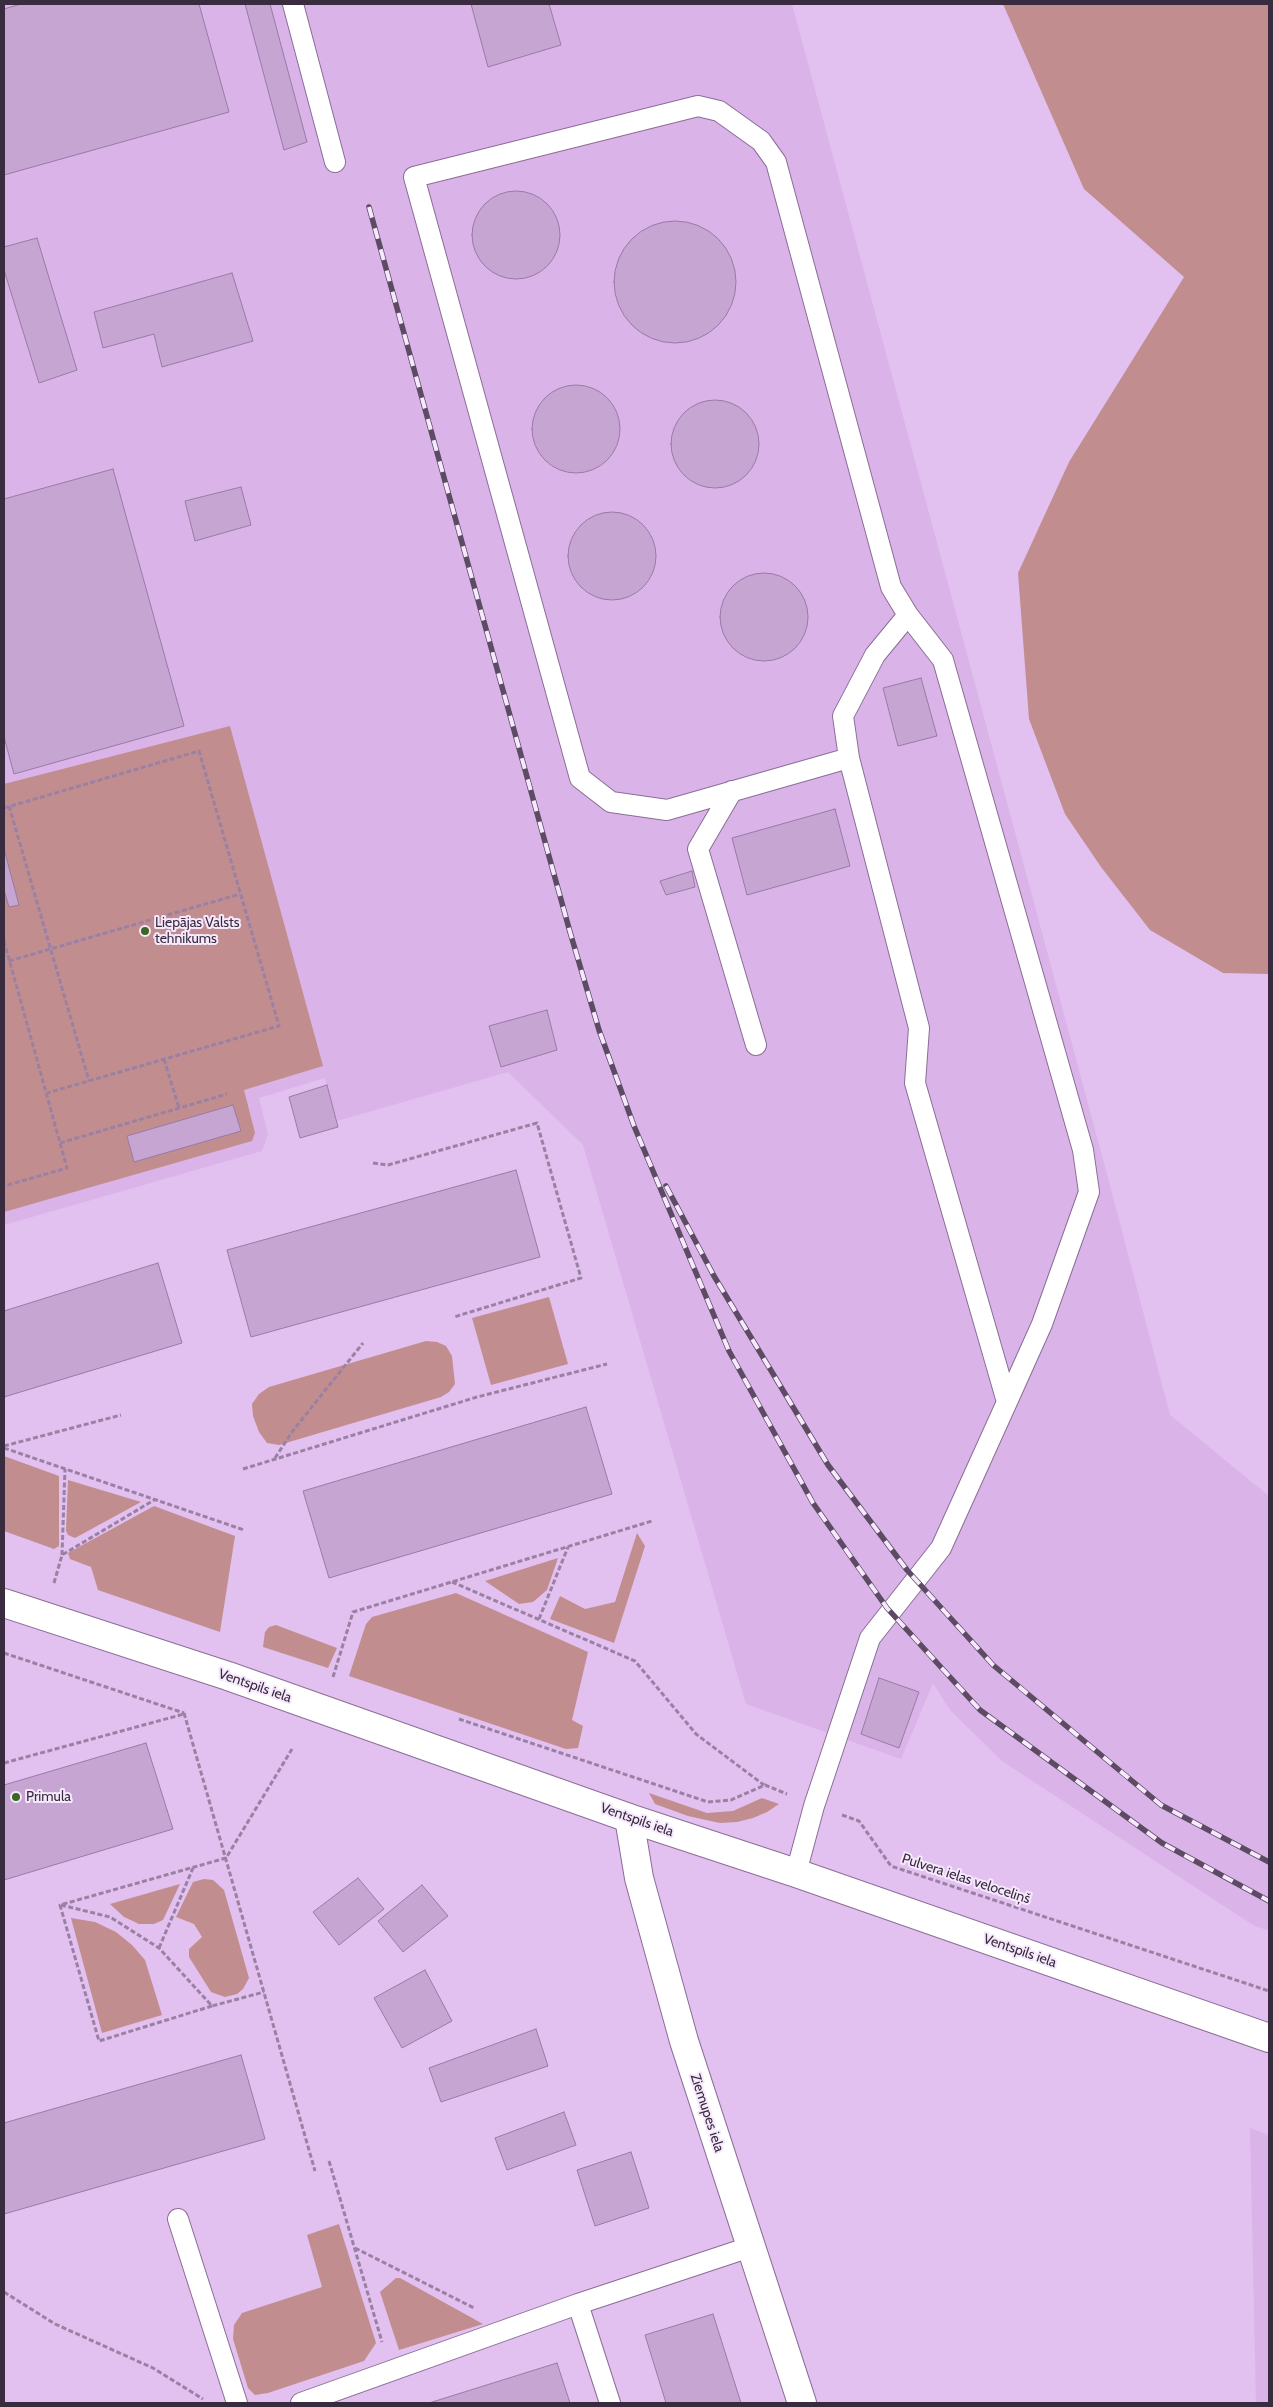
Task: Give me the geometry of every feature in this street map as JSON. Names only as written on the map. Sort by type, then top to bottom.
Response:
[{"type":"street","name":"Ventspils iela","points":[[4,1603],[228,1676],[629,1818],[796,1873],[1269,2038]]},
{"type":"street","name":"Ziemupes iela","points":[[629,1818],[639,1878],[684,2041],[802,2403]]},
{"type":"lane","points":[[293,4],[335,162]]},
{"type":"lane","points":[[796,1873],[814,1806],[870,1638],[941,1548],[1042,1324],[1089,1192],[1084,1158],[943,660],[908,615],[891,587],[776,162],[761,141],[719,111],[698,106],[414,177],[580,778],[611,802],[667,810],[849,758]]},
{"type":"lane","points":[[908,615],[875,656],[843,716],[849,758],[919,1028],[915,1083],[1007,1402]]},
{"type":"lane","points":[[732,791],[698,849],[756,1045]]},
{"type":"lane","points":[[178,2219],[237,2403]]},
{"type":"lane","points":[[302,2403],[578,2304],[750,2247]]},
{"type":"lane","points":[[578,2304],[610,2403]]},
{"type":"path","points":[[4,808],[199,751],[279,1026],[46,1093]]},
{"type":"path","points":[[9,806],[89,1081]]},
{"type":"path","points":[[9,961],[240,894]]},
{"type":"path","points":[[4,941],[67,1168],[4,1186]]},
{"type":"path","points":[[164,1059],[178,1108]]},
{"type":"path","points":[[60,1143],[227,1094]]},
{"type":"path","points":[[373,1163],[388,1165],[537,1123],[581,1278],[454,1317]]},
{"type":"path","points":[[275,1458],[292,1432],[363,1343]]},
{"type":"path","points":[[243,1469],[477,1397],[607,1364]]},
{"type":"path","points":[[4,1447],[121,1414]]},
{"type":"path","points":[[4,1447],[244,1530]]},
{"type":"path","points":[[54,1583],[62,1555],[65,1469]]},
{"type":"path","points":[[62,1555],[155,1500]]},
{"type":"path","points":[[333,1678],[353,1612],[652,1521]]},
{"type":"path","points":[[539,1620],[569,1546]]},
{"type":"path","name":"Pulvera ielas veloceliņš","points":[[452,1582],[635,1661],[696,1734],[765,1785],[814,1806],[859,1821],[891,1866],[1269,1991]]},
{"type":"path","points":[[4,1653],[184,1713]]},
{"type":"path","points":[[4,1763],[184,1713]]},
{"type":"path","points":[[184,1713],[316,2171]]},
{"type":"path","points":[[60,1905],[226,1858],[292,1749]]},
{"type":"path","points":[[649,1783],[708,1802],[731,1800],[765,1785]]},
{"type":"path","points":[[159,1948],[193,1868]]},
{"type":"path","points":[[60,1905],[99,2041],[264,1992]]},
{"type":"path","points":[[60,1905],[110,1918],[159,1948],[212,2006]]},
{"type":"path","points":[[329,2161],[391,2371]]},
{"type":"path","points":[[354,2248],[513,2327]]},
{"type":"path","points":[[4,2292],[55,2324],[152,2368],[210,2403]]},
{"type":"shaded area","points":[[4,4],[792,4],[1170,1415],[1269,1496],[1269,1931],[1253,1925],[1002,1761],[950,1710],[933,1683],[901,1759],[746,1704],[583,1145],[508,1072],[337,1121],[325,1078],[259,1098],[268,1134],[262,1151],[4,1225]]},
{"type":"shaded area","points":[[1003,4],[1269,4],[1269,974],[1223,973],[1150,930],[1101,867],[1065,814],[1029,719],[1018,573],[1069,462],[1184,277],[1084,189]]},
{"type":"shaded area","name":"Liepājas Valsts tehnikums","points":[[230,726],[323,1066],[244,1090],[255,1133],[252,1141],[4,1212],[4,784]]},
{"type":"shaded area","points":[[549,1297],[568,1364],[491,1385],[472,1318]]},
{"type":"shaded area","points":[[426,1341],[437,1342],[446,1346],[452,1356],[455,1384],[449,1392],[441,1397],[279,1445],[267,1443],[259,1432],[253,1416],[252,1404],[259,1394],[269,1387]]},
{"type":"shaded area","points":[[4,1456],[59,1476],[59,1546],[54,1549],[4,1531]]},
{"type":"shaded area","points":[[68,1480],[141,1502],[75,1538],[68,1535],[66,1531]]},
{"type":"shaded area","points":[[154,1506],[235,1536],[220,1632],[98,1590],[91,1567],[70,1559],[68,1553]]},
{"type":"shaded area","points":[[637,1533],[645,1546],[614,1643],[550,1619],[560,1596],[585,1609],[615,1602]]},
{"type":"shaded area","points":[[558,1558],[547,1590],[533,1602],[519,1604],[485,1581]]},
{"type":"shaded area","points":[[456,1593],[588,1652],[572,1720],[583,1726],[578,1748],[566,1749],[349,1676],[366,1624],[372,1617]]},
{"type":"shaded area","points":[[276,1625],[337,1648],[328,1668],[263,1647],[265,1632],[269,1627]]},
{"type":"shaded area","points":[[649,1793],[707,1813],[733,1811],[762,1798],[779,1804],[753,1818],[737,1822],[720,1823],[688,1816],[655,1804]]},
{"type":"shaded area","points":[[204,1879],[213,1880],[224,1890],[249,1978],[243,1989],[237,1994],[225,1997],[211,1992],[189,1957],[189,1949],[202,1937],[194,1924],[176,1917],[193,1882]]},
{"type":"shaded area","points":[[180,1884],[163,1920],[154,1924],[139,1924],[124,1917],[110,1904]]},
{"type":"shaded area","points":[[71,1918],[95,1922],[116,1932],[132,1945],[145,1960],[162,2015],[102,2033]]},
{"type":"shaded area","points":[[1250,2128],[1269,2135],[1269,2403],[1256,2403]]},
{"type":"shaded area","points":[[339,2224],[376,2343],[364,2361],[268,2393],[255,2395],[248,2388],[233,2339],[234,2325],[242,2313],[322,2287],[307,2235]]},
{"type":"shaded area","points":[[396,2278],[400,2278],[483,2324],[399,2350],[380,2292]]},
{"type":"building","points":[[21,4],[199,4],[229,112],[4,175],[4,9]]},
{"type":"building","points":[[245,4],[270,4],[307,142],[284,150]]},
{"type":"building","points":[[471,4],[549,4],[561,45],[488,67]]},
{"type":"building","points":[[507,191],[525,191],[541,198],[553,210],[560,226],[560,244],[553,260],[541,272],[525,279],[507,279],[491,272],[479,260],[472,244],[472,226],[479,210],[491,198]]},
{"type":"building","points":[[675,221],[687,222],[698,226],[709,231],[718,239],[726,248],[731,259],[735,270],[735,294],[731,305],[726,316],[718,325],[709,333],[698,338],[687,342],[675,343],[663,342],[652,338],[641,333],[632,325],[624,316],[619,305],[615,294],[614,282],[615,270],[619,259],[624,248],[632,239],[641,231],[652,226],[663,222]]},
{"type":"building","points":[[37,238],[77,370],[39,383],[4,270],[4,247]]},
{"type":"building","points":[[232,273],[253,341],[162,367],[154,334],[103,348],[94,312]]},
{"type":"building","points":[[567,385],[585,385],[601,392],[613,404],[620,420],[620,438],[613,454],[601,466],[585,473],[567,473],[551,466],[539,454],[532,438],[532,420],[539,404],[551,392]]},
{"type":"building","points":[[706,400],[724,400],[740,407],[752,419],[759,435],[759,453],[752,469],[740,481],[724,488],[706,488],[690,481],[678,469],[671,453],[671,435],[678,419],[690,407]]},
{"type":"building","points":[[113,469],[184,726],[14,774],[4,737],[4,499]]},
{"type":"building","points":[[241,487],[251,525],[195,541],[185,501]]},
{"type":"building","points":[[603,512],[621,512],[637,519],[649,531],[656,547],[656,565],[649,581],[637,593],[621,600],[603,600],[587,593],[575,581],[568,565],[568,547],[575,531],[587,519]]},
{"type":"building","points":[[755,573],[773,573],[789,580],[801,592],[808,608],[808,626],[801,642],[789,654],[773,661],[755,661],[739,654],[727,642],[720,626],[720,608],[727,592],[739,580]]},
{"type":"building","points":[[921,678],[937,736],[898,746],[883,688]]},
{"type":"building","points":[[835,809],[850,866],[747,895],[732,838]]},
{"type":"building","points":[[4,849],[19,905],[9,907],[4,890]]},
{"type":"building","points":[[692,871],[695,887],[666,895],[660,881]]},
{"type":"building","points":[[547,1010],[557,1050],[501,1067],[489,1026]]},
{"type":"building","points":[[327,1085],[338,1127],[300,1138],[289,1097]]},
{"type":"building","points":[[233,1105],[241,1131],[134,1162],[127,1136]]},
{"type":"building","points":[[516,1170],[540,1257],[251,1337],[227,1250]]},
{"type":"building","points":[[158,1263],[182,1343],[4,1397],[4,1311]]},
{"type":"building","points":[[586,1407],[612,1494],[329,1578],[303,1491]]},
{"type":"building","points":[[879,1678],[919,1692],[899,1748],[861,1734]]},
{"type":"building","points":[[146,1743],[173,1829],[4,1880],[4,1785]]},
{"type":"building","points":[[358,1878],[384,1909],[339,1945],[313,1912]]},
{"type":"building","points":[[422,1885],[448,1916],[403,1952],[378,1921]]},
{"type":"building","points":[[425,1970],[452,2021],[402,2048],[374,1998]]},
{"type":"building","points":[[536,2029],[548,2066],[441,2102],[429,2068]]},
{"type":"building","points":[[241,2055],[265,2139],[4,2214],[4,2123]]},
{"type":"building","points":[[564,2112],[576,2145],[507,2170],[495,2138]]},
{"type":"building","points":[[631,2152],[649,2208],[595,2226],[577,2170]]},
{"type":"building","points":[[713,2314],[741,2403],[666,2403],[645,2335]]},
{"type":"building","points":[[557,2363],[570,2403],[429,2403]]},
{"type":"railway","points":[[369,207],[570,932],[599,1030],[634,1126],[729,1351],[813,1503],[887,1608],[980,1710],[1162,1843],[1269,1901]]},
{"type":"railway","points":[[666,1186],[714,1276],[828,1465],[907,1570],[993,1665],[1161,1805],[1269,1862]]},
{"type":"place","name":"Liepājas Valsts tehnikums","points":[[145,931]]},
{"type":"place","name":"Primula","points":[[16,1797]]}]
